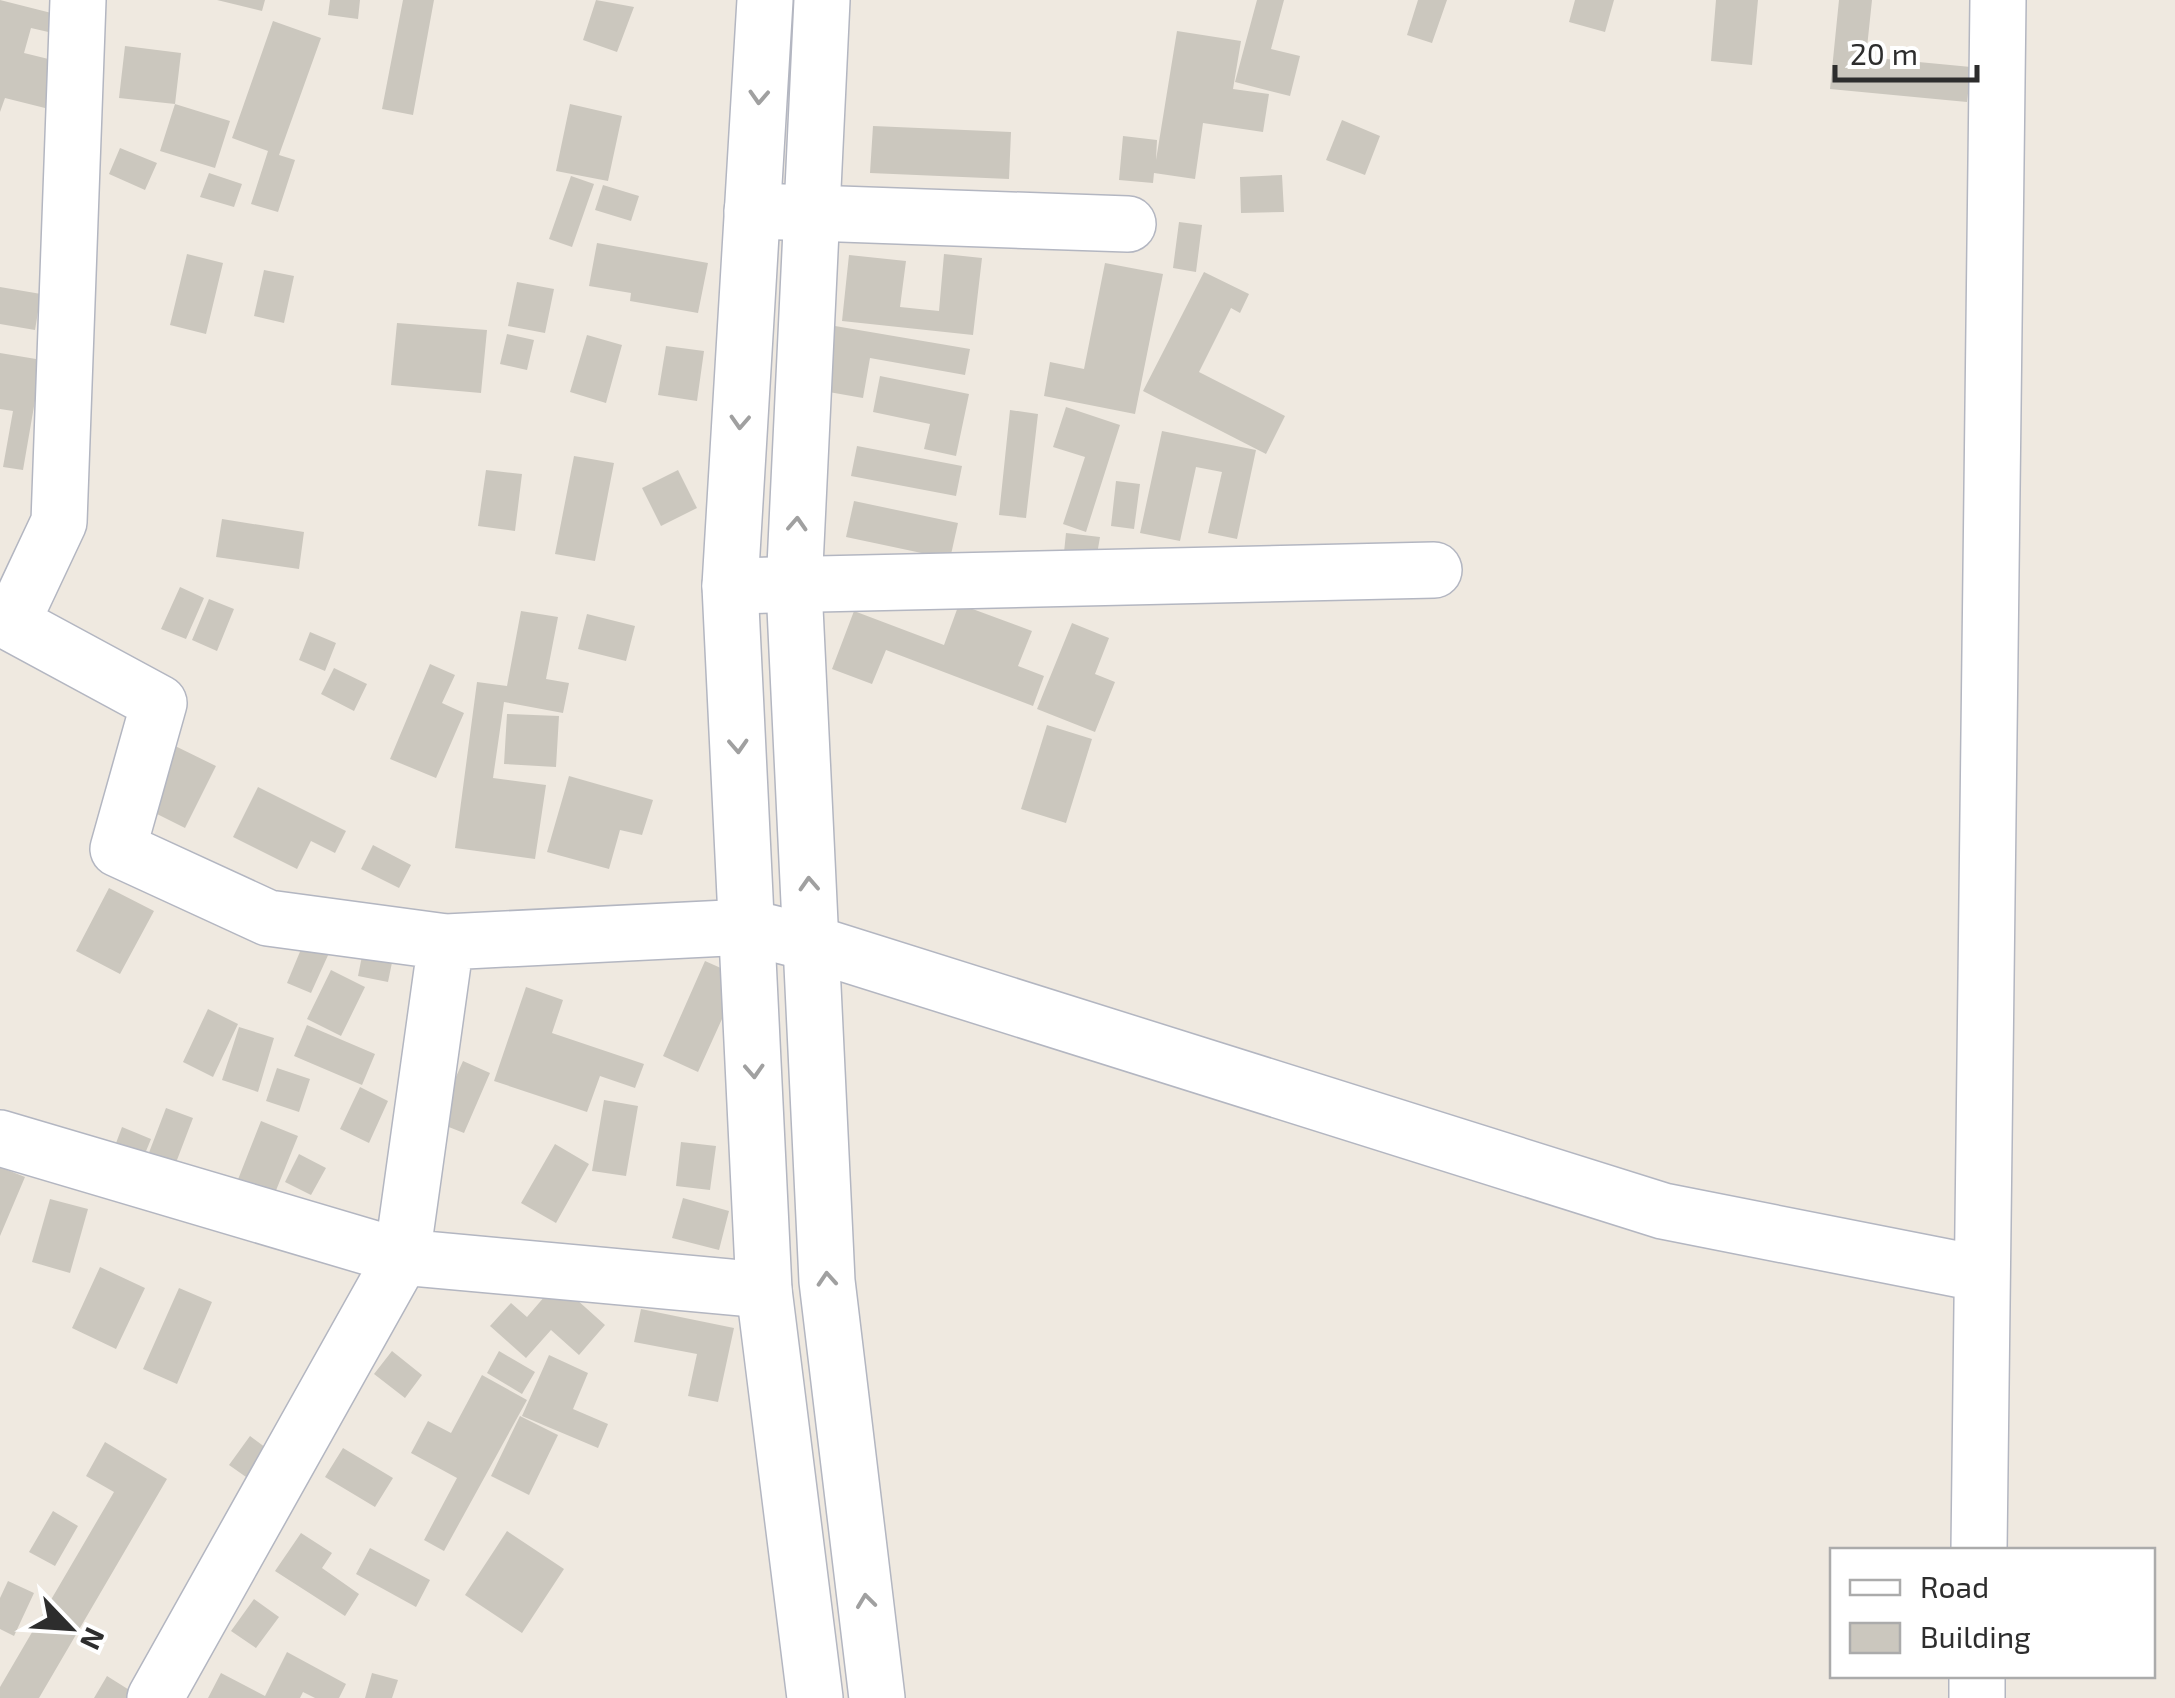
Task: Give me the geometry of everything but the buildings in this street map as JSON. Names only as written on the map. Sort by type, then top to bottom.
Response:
[{"type":"street","points":[[78,0],[59,522],[6,619],[159,702],[118,849],[268,918],[446,942],[747,927],[812,943],[1663,1210],[1982,1274]]},
{"type":"street","points":[[765,0],[730,586],[764,1290],[816,1698]]},
{"type":"street","points":[[822,0],[794,587],[826,1281],[877,1698]]},
{"type":"street","points":[[1978,1548],[1998,0]]},
{"type":"street","points":[[752,211],[1128,224]]},
{"type":"street","points":[[730,586],[1434,570]]},
{"type":"street","points":[[155,1698],[402,1258],[446,942]]},
{"type":"street","points":[[0,1138],[402,1258],[764,1290]]}]
